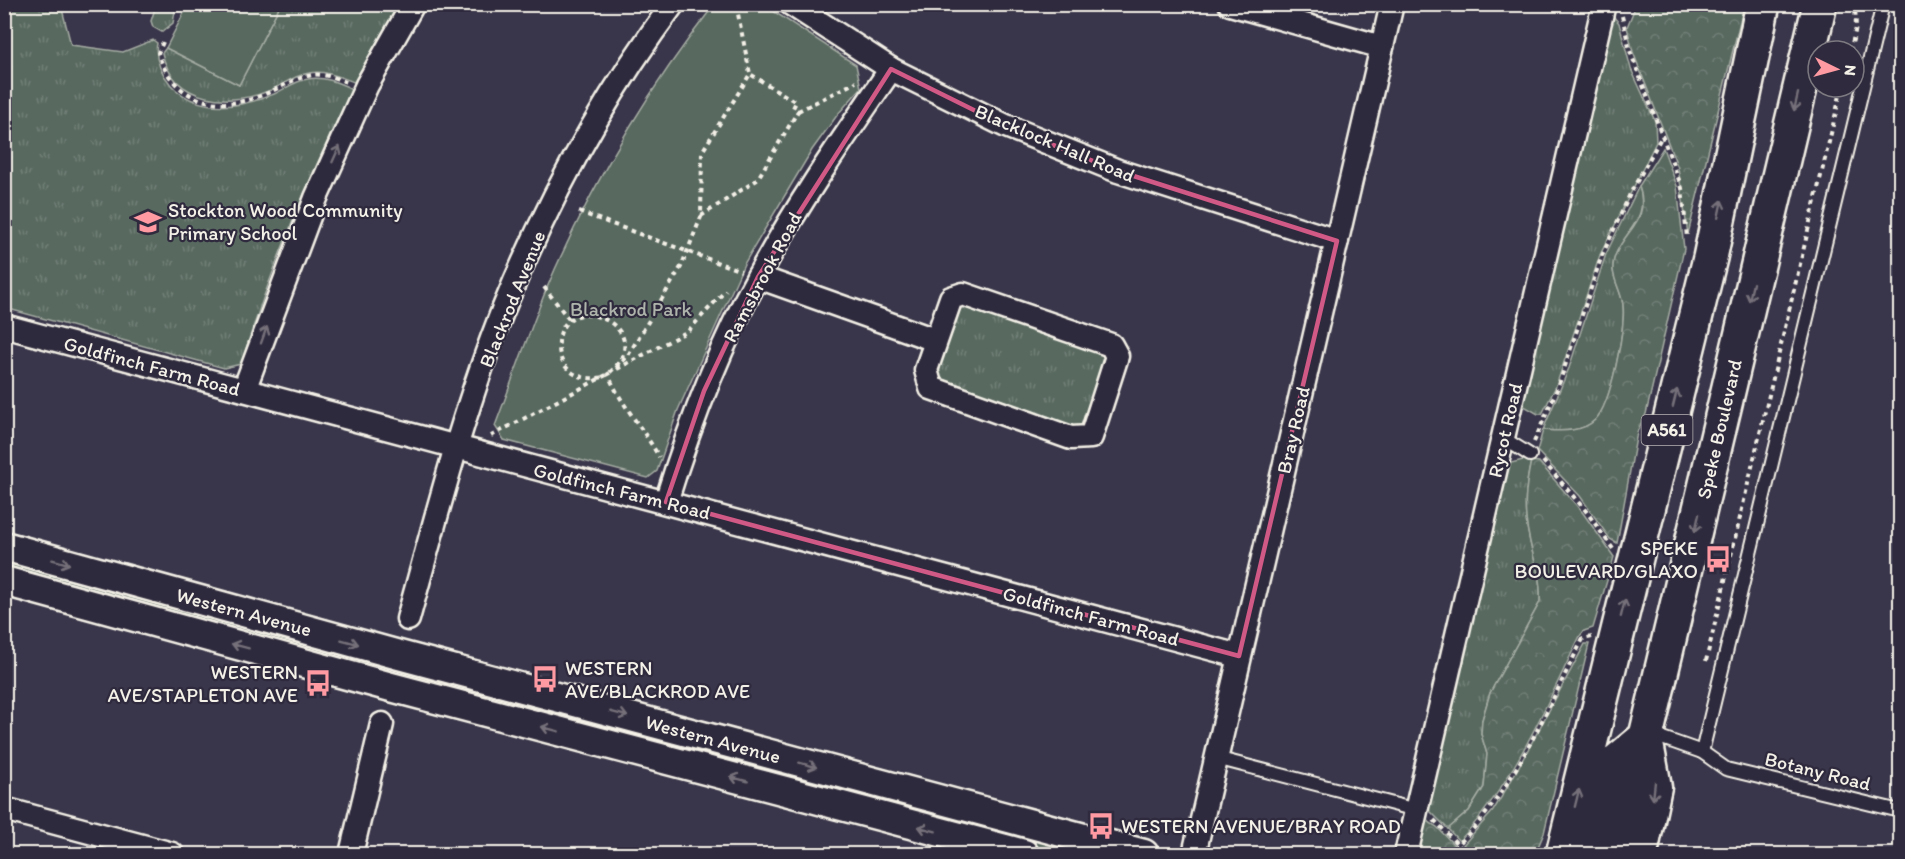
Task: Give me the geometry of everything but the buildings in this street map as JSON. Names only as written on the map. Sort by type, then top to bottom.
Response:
[{"type":"highway","name":"A561","points":[[1563,855],[1710,258],[1763,4]]},
{"type":"highway","name":"Speke Boulevard","points":[[1618,855],[1820,4]]},
{"type":"street","points":[[244,390],[316,198],[365,91],[413,4]]},
{"type":"street","name":"Blackrod Avenue","points":[[408,619],[455,449],[503,310],[563,178],[633,58],[673,4]]},
{"type":"street","name":"Blacklock Hall Road","points":[[791,4],[891,69],[1006,126],[1118,171],[1337,241]]},
{"type":"street","points":[[1230,4],[1382,47]]},
{"type":"street","name":"Bray Road","points":[[1194,855],[1392,4]]},
{"type":"street","name":"Rycot Road","points":[[1406,855],[1503,438],[1612,9]]},
{"type":"street","name":"Ramsbrook Road","points":[[666,502],[745,275],[794,215],[891,69]]},
{"type":"street","points":[[745,275],[935,340]]},
{"type":"street","points":[[963,294],[1111,345],[1117,356],[1091,437],[1071,438],[931,388],[926,370],[935,340],[951,298],[963,294]]},
{"type":"street","name":"Goldfinch Farm Road","points":[[4,326],[455,449],[666,502],[1239,656]]},
{"type":"street","name":"Western Avenue","points":[[4,546],[399,655],[1144,855]]},
{"type":"street","name":"Western Avenue","points":[[4,581],[402,690],[1024,855]]},
{"type":"street","points":[[351,855],[382,723]]},
{"type":"street","points":[[1592,855],[1613,761],[1647,733],[1657,787],[1643,855]]},
{"type":"street","points":[[4,808],[172,855]]},
{"type":"lane","points":[[1647,733],[1702,752],[1883,4]]},
{"type":"lane","points":[[1503,438],[1530,454]]},
{"type":"lane","name":"Botany Road","points":[[1702,752],[1726,769],[1900,811]]},
{"type":"lane","points":[[1216,758],[1416,810]]},
{"type":"path","points":[[608,374],[627,357],[681,267],[701,217],[702,152],[750,74],[736,4]]},
{"type":"path","points":[[1853,39],[1856,28],[1854,4]]},
{"type":"path","points":[[1612,9],[1682,188],[1687,241]]},
{"type":"path","points":[[163,42],[158,53],[166,72],[189,96],[201,101],[244,101],[314,74],[344,81],[365,91]]},
{"type":"path","points":[[750,74],[796,102],[794,108],[798,111]]},
{"type":"path","points":[[701,217],[757,180],[798,111],[860,80]]},
{"type":"path","points":[[1705,666],[1839,99]]},
{"type":"path","points":[[1619,558],[1586,511],[1540,459],[1530,454],[1541,420],[1558,387],[1601,258],[1630,194],[1662,136]]},
{"type":"path","points":[[579,212],[687,251],[745,275]]},
{"type":"path","points":[[544,287],[571,322]]},
{"type":"path","points":[[490,436],[688,331],[729,287]]},
{"type":"path","points":[[603,377],[583,378],[567,368],[561,360],[559,340],[571,322],[586,315],[596,314],[613,323],[623,340],[623,350],[616,368]]},
{"type":"path","points":[[608,374],[617,394],[664,463]]},
{"type":"path","points":[[1447,855],[1491,809],[1507,784],[1582,639],[1587,636],[1601,639]]},
{"type":"path","points":[[1416,810],[1427,813],[1467,855]]},
{"type":"highlighted area","points":[[891,69],[1006,126],[1118,171],[1337,241],[1239,656],[666,502],[704,391],[758,277]]},
{"type":"green space","name":"Stockton Wood Community Primary School","points":[[4,5],[61,5],[71,45],[123,52],[153,40],[157,43],[159,66],[164,76],[171,85],[194,101],[220,106],[248,103],[274,94],[299,81],[314,78],[330,80],[352,89],[291,225],[241,364],[224,368],[5,308]]},
{"type":"green space","points":[[156,5],[176,5],[173,23],[162,32],[153,27],[151,21]]},
{"type":"green space","points":[[188,5],[280,5],[239,85],[166,48]]},
{"type":"green space","points":[[280,5],[398,5],[354,82],[327,73],[315,72],[299,76],[255,95],[239,99],[222,99],[191,92],[178,83],[168,70],[162,53],[166,48],[239,85]]},
{"type":"green space","name":"Blackrod Park","points":[[714,5],[764,5],[856,65],[861,88],[838,114],[812,150],[744,264],[678,410],[657,471],[648,478],[504,440],[495,426],[539,307],[563,252],[600,178],[643,106]]},
{"type":"green space","points":[[1636,5],[1744,5],[1688,234],[1678,168],[1633,52],[1627,27]]},
{"type":"green space","points":[[1613,16],[1619,23],[1631,69],[1655,121],[1656,142],[1600,255],[1556,386],[1542,414],[1538,414],[1519,403],[1610,17]]},
{"type":"green space","points":[[1663,148],[1677,186],[1684,249],[1646,414],[1637,432],[1617,543],[1610,539],[1580,496],[1537,451],[1543,430],[1570,430],[1584,427],[1595,420],[1607,399],[1620,347],[1623,316],[1622,299],[1614,275],[1613,263],[1619,247],[1635,224],[1642,208],[1639,186]]},
{"type":"green space","points":[[1639,186],[1642,198],[1639,216],[1619,247],[1613,263],[1614,275],[1622,299],[1623,316],[1620,347],[1607,399],[1595,420],[1584,427],[1570,430],[1543,430],[1569,368],[1606,254]]},
{"type":"green space","points":[[971,307],[1101,349],[1108,359],[1089,422],[1080,428],[946,386],[937,378],[935,365],[956,308]]},
{"type":"green space","points":[[1523,460],[1531,461],[1525,508],[1538,577],[1540,602],[1490,693],[1482,720],[1481,734],[1487,754],[1484,787],[1469,811],[1448,829],[1424,805],[1503,465]]},
{"type":"green space","points":[[1531,461],[1539,462],[1583,513],[1614,557],[1593,628],[1584,631],[1580,636],[1541,717],[1512,769],[1479,818],[1459,841],[1448,829],[1469,811],[1484,787],[1487,754],[1481,734],[1482,720],[1490,693],[1540,602],[1538,577],[1525,508]]},
{"type":"green space","points":[[4,558],[390,662],[387,674],[5,570]]},
{"type":"green space","points":[[1585,644],[1589,644],[1544,833],[1535,854],[1472,854],[1463,845],[1493,811]]},
{"type":"green space","points":[[404,665],[1080,852],[1079,854],[1054,854],[401,677]]},
{"type":"green space","points":[[1421,817],[1437,827],[1454,845],[1442,854],[1412,854]]},
{"type":"place","name":"Stockton Wood Community Primary School","points":[[148,222]]},
{"type":"place","name":"SPEKE BOULEVARD/GLAXO","points":[[1718,559]]},
{"type":"place","name":"WESTERN AVE/BLACKROD AVE","points":[[545,679]]},
{"type":"place","name":"WESTERN AVE/STAPLETON AVE","points":[[318,683]]},
{"type":"place","name":"WESTERN AVENUE/BRAY ROAD","points":[[1101,826]]}]
